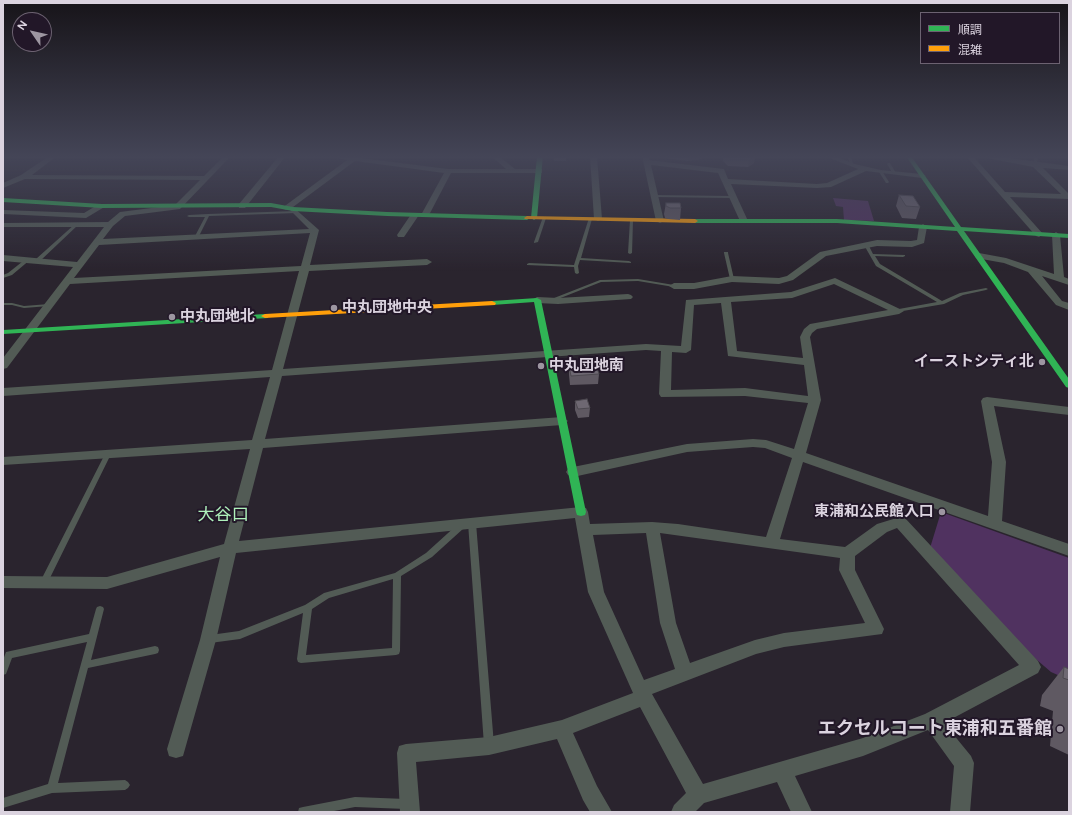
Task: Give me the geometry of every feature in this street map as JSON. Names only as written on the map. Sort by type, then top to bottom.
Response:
[{"type":"street","points":[[3,366],[98,242],[110,224],[123,214],[177,207],[190,194]]},
{"type":"street","points":[[242,206],[252,194]]},
{"type":"street","points":[[292,209],[311,194]]},
{"type":"street","points":[[426,215],[436,194]]},
{"type":"street","points":[[534,218],[537,194]]},
{"type":"street","points":[[594,194],[594,219]]},
{"type":"street","points":[[731,194],[744,221]]},
{"type":"street","points":[[935,194],[1069,385]]},
{"type":"street","points":[[1002,194],[1039,234]]},
{"type":"street","points":[[1003,194],[1069,197]]},
{"type":"street","points":[[654,196],[660,222]]},
{"type":"street","points":[[3,200],[102,206],[177,207],[271,205],[292,209],[416,215],[660,222],[837,221],[1069,236]]},
{"type":"street","points":[[3,212],[86,216],[102,206]]},
{"type":"street","points":[[292,209],[315,230]]},
{"type":"street","points":[[401,235],[416,215]]},
{"type":"street","points":[[3,225],[110,224]]},
{"type":"street","points":[[674,286],[694,286],[732,279],[779,281],[790,278],[823,254],[877,243],[912,244],[921,241],[923,227]]},
{"type":"street","points":[[98,242],[196,238],[304,232],[315,230]]},
{"type":"street","points":[[176,749],[208,640],[230,548],[315,230]]},
{"type":"street","points":[[1056,235],[1060,279]]},
{"type":"street","points":[[979,256],[1006,260],[1069,282]]},
{"type":"street","points":[[3,258],[80,265]]},
{"type":"street","points":[[67,281],[427,262]]},
{"type":"street","points":[[1032,270],[1059,303],[1069,307]]},
{"type":"street","points":[[3,392],[646,347],[686,350],[689,302],[792,295],[835,281],[899,311]]},
{"type":"street","points":[[3,332],[537,300],[551,300],[558,302],[628,296]]},
{"type":"street","points":[[537,300],[573,472],[596,592],[642,694],[698,795]]},
{"type":"street","points":[[726,300],[732,354],[810,362]]},
{"type":"street","points":[[771,544],[799,455],[814,400],[810,362],[805,337],[808,330],[814,326],[899,311]]},
{"type":"street","points":[[667,348],[664,394],[745,392],[814,400]]},
{"type":"street","points":[[995,524],[999,462],[987,401],[1069,412]]},
{"type":"street","points":[[3,461],[258,444],[562,421]]},
{"type":"street","points":[[573,472],[687,448],[753,443],[766,444],[1069,550]]},
{"type":"street","points":[[3,582],[107,583],[230,548],[581,512]]},
{"type":"street","points":[[584,530],[652,527],[771,544],[848,553],[882,528],[900,522],[1032,667],[931,720],[863,747],[698,795],[681,812]]},
{"type":"street","points":[[652,527],[668,623],[685,673]]},
{"type":"street","points":[[410,808],[406,753],[489,746],[562,729],[642,694],[685,673],[755,647],[784,640],[876,629],[847,570],[848,553]]},
{"type":"street","points":[[931,720],[964,763],[960,812]]},
{"type":"street","points":[[562,729],[590,793],[602,812]]},
{"type":"street","points":[[782,771],[802,812]]},
{"type":"lane","points":[[654,196],[732,197]]},
{"type":"lane","points":[[189,216],[208,216],[292,209]]},
{"type":"lane","points":[[196,238],[208,216]]},
{"type":"lane","points":[[536,242],[544,218]]},
{"type":"lane","points":[[577,273],[576,266],[578,259],[594,219]]},
{"type":"lane","points":[[630,253],[631,221]]},
{"type":"lane","points":[[3,277],[34,260],[76,225]]},
{"type":"lane","points":[[866,245],[878,265],[942,303]]},
{"type":"lane","points":[[726,253],[732,279]]},
{"type":"lane","points":[[872,255],[902,256]]},
{"type":"lane","points":[[578,259],[629,262]]},
{"type":"lane","points":[[529,264],[576,266]]},
{"type":"lane","points":[[551,300],[580,287],[608,280],[638,280],[674,286]]},
{"type":"lane","points":[[899,311],[942,303],[962,294],[986,289]]},
{"type":"lane","points":[[3,304],[12,304],[24,307],[49,305]]},
{"type":"lane","points":[[44,582],[108,454]]},
{"type":"lane","points":[[208,640],[240,635],[308,607],[327,595],[397,575],[429,555],[468,523]]},
{"type":"lane","points":[[468,523],[489,746]]},
{"type":"lane","points":[[308,607],[301,659],[396,650],[397,575]]},
{"type":"lane","points":[[52,788],[100,609]]},
{"type":"lane","points":[[3,671],[10,655],[93,637]]},
{"type":"lane","points":[[85,665],[155,650]]},
{"type":"lane","points":[[3,803],[52,788],[125,785]]},
{"type":"lane","points":[[303,812],[355,802],[410,808]]},
{"type":"shaded area","points":[[833,198],[868,201],[874,221],[844,220],[843,207],[836,206]]},
{"type":"shaded area","points":[[941,512],[1069,558],[1069,680],[1051,672],[1016,642],[930,548]]},
{"type":"building","points":[[899,195],[913,196],[920,207],[906,206]]},
{"type":"building","points":[[666,203],[680,203],[681,208],[670,208],[666,206]]},
{"type":"building","points":[[596,365],[599,374],[571,376],[569,366]]},
{"type":"building","points":[[587,399],[590,408],[578,409],[575,401]]},
{"type":"building","points":[[1064,667],[1069,669],[1069,680],[1063,678]]},
{"type":"traffic: fast","points":[[534,218],[536,194]]},
{"type":"traffic: fast","points":[[935,194],[1069,385]]},
{"type":"traffic: fast","points":[[3,200],[102,206],[271,205],[293,209],[387,214],[527,218]]},
{"type":"traffic: fast","points":[[695,221],[837,221],[1069,236]]},
{"type":"traffic: fast","points":[[492,303],[537,300],[581,512]]},
{"type":"traffic: fast","points":[[3,332],[265,316]]},
{"type":"traffic: slow","points":[[527,218],[695,221]]},
{"type":"traffic: slow","points":[[265,316],[492,303]]},
{"type":"place","name":"中丸団地中央","points":[[334,308]]},
{"type":"place","name":"中丸団地北","points":[[172,317]]},
{"type":"place","name":"イーストシティ北","points":[[1042,362]]},
{"type":"place","name":"中丸団地南","points":[[541,366]]},
{"type":"place","name":"東浦和公民館入口","points":[[942,512]]},
{"type":"place","name":"エクセルコート東浦和五番館","points":[[1060,729]]},
{"type":"district","name":"大谷口","points":[[223,515]]}]
